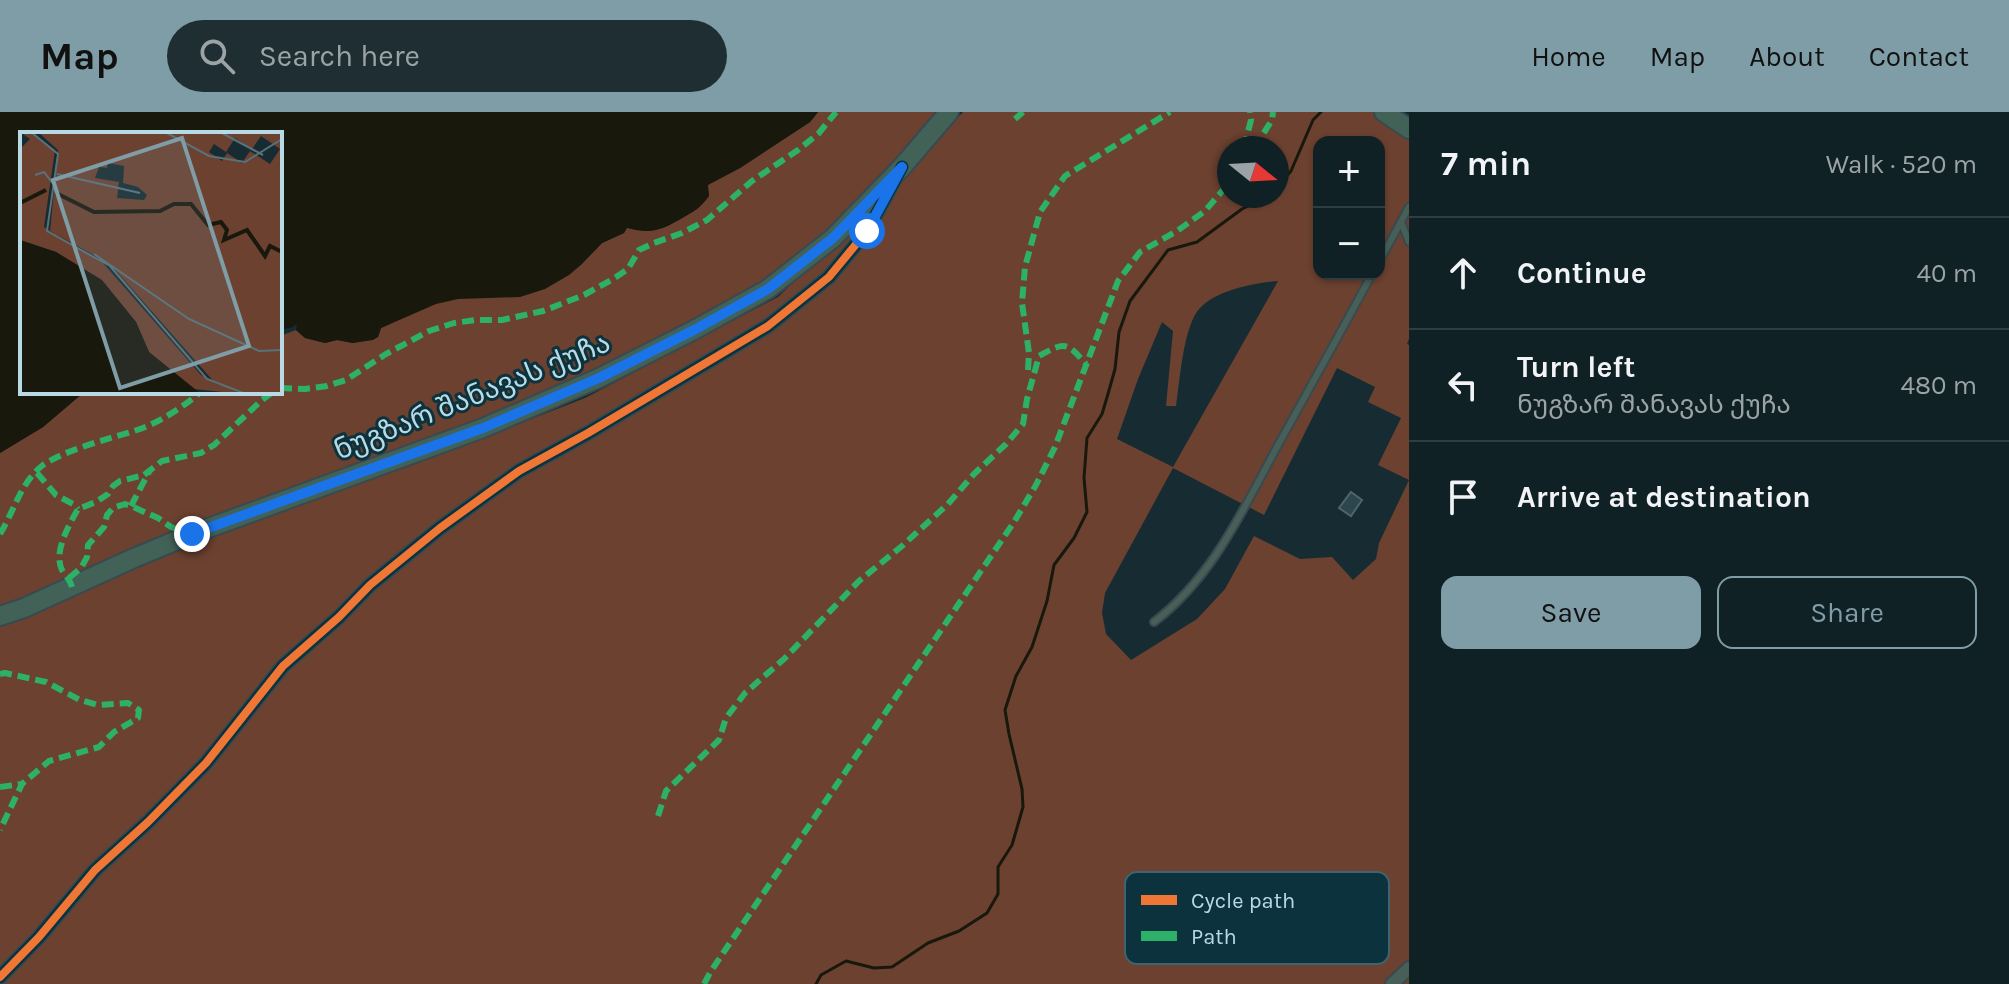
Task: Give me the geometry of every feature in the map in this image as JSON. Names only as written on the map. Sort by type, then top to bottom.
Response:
[{"type":"main road","name":"ნუგზარ შანავას ქუჩა","points":[[0,616],[192,534],[483,428],[599,378],[694,330],[768,289],[833,238],[902,167],[949,112]]},
{"type":"main road","points":[[1384,112],[1409,129]]},
{"type":"street","points":[[0,977],[39,937],[95,870],[206,763],[283,666],[370,585],[440,528],[519,471],[768,326],[829,277],[867,231],[902,167]]},
{"type":"street","points":[[1392,984],[1409,968]]},
{"type":"lane","points":[[1385,251],[1409,207]]},
{"type":"lane","points":[[1401,222],[1409,242]]},
{"type":"lane","points":[[1154,622],[1176,606],[1202,575],[1230,533],[1369,280]]},
{"type":"shaded area","points":[[0,112],[818,112],[810,122],[708,185],[709,196],[695,210],[657,230],[627,228],[624,233],[602,243],[569,275],[545,289],[520,297],[458,299],[436,304],[381,328],[378,337],[373,340],[353,343],[337,340],[325,343],[305,338],[296,330],[297,323],[282,330],[282,132],[20,132],[20,394],[82,394],[43,427],[0,453]]},
{"type":"shaded area","points":[[818,112],[938,112],[862,196],[803,252],[761,284],[641,350],[485,418],[0,608],[0,453],[43,427],[82,394],[282,394],[282,335],[296,330],[305,338],[325,343],[337,340],[353,343],[378,337],[381,328],[390,324],[387,315],[593,252],[602,243],[624,233],[627,227],[650,231],[663,228],[700,206],[709,196],[707,185],[740,168],[810,122]]},
{"type":"shaded area","points":[[963,112],[1377,112],[1409,134],[1407,344],[1409,345],[1409,480],[1409,984],[0,984],[0,626],[207,537],[429,459],[585,398],[778,297]],"holes":[[[1278,281],[1173,467],[1117,439],[1162,322],[1173,331],[1166,406],[1176,406],[1186,340],[1200,308],[1226,292]],[[1337,368],[1375,387],[1368,402],[1401,418],[1378,465],[1409,480],[1379,543],[1376,559],[1353,580],[1332,557],[1300,559],[1254,536],[1225,589],[1197,619],[1131,660],[1106,634],[1102,613],[1105,593],[1173,468],[1264,515]]]},
{"type":"building","points":[[1351,492],[1362,500],[1351,516],[1339,508]]},
{"type":"waterway","points":[[1289,173],[1313,120],[1321,112]]},
{"type":"waterway","points":[[816,984],[821,975],[846,961],[874,968],[892,967],[928,943],[959,931],[987,913],[998,894],[998,867],[1012,845],[1023,807],[1005,710],[1016,676],[1032,647],[1047,601],[1054,565],[1074,538],[1087,512],[1084,478],[1087,438],[1102,414],[1115,369],[1119,332],[1130,301],[1168,250],[1197,242],[1244,208]]},
{"type":"marked path","points":[[282,388],[305,389],[346,380],[429,331],[454,323],[502,320],[543,311],[584,295],[628,269],[639,250],[707,220],[752,181],[819,133],[836,112]]},
{"type":"marked path","points":[[1015,119],[1023,112]]},
{"type":"marked path","points":[[1028,370],[1029,353],[1022,303],[1025,267],[1040,212],[1065,176],[1170,112]]},
{"type":"marked path","points":[[1247,136],[1250,112]]},
{"type":"marked path","points":[[1262,136],[1272,120],[1273,112]]},
{"type":"marked path","points":[[704,984],[1036,485],[1055,447],[1118,281],[1140,252],[1177,231],[1205,211],[1217,197]]},
{"type":"marked path","points":[[658,816],[666,791],[719,740],[726,718],[745,693],[784,659],[859,581],[948,504],[1023,424],[1039,356],[1065,346],[1086,364]]},
{"type":"marked path","points":[[0,534],[23,488],[43,465],[76,449],[154,423],[198,394]]},
{"type":"marked path","points":[[72,587],[62,570],[59,555],[63,539],[78,509],[96,502],[120,481],[144,475],[162,461],[201,453],[270,394]]},
{"type":"marked path","points":[[131,506],[150,470]]},
{"type":"marked path","points":[[37,473],[56,495],[78,509]]},
{"type":"marked path","points":[[69,578],[81,568],[87,557],[88,545],[104,527],[107,515],[113,508],[125,504],[192,534]]},
{"type":"marked path","points":[[0,674],[46,682],[80,700],[98,705],[128,703],[139,710],[138,718],[114,732],[99,747],[49,761],[22,784],[0,830]]},
{"type":"marked path","points":[[0,787],[22,784]]},
{"type":"cycle path","points":[[0,977],[39,937],[95,870],[206,763],[283,666],[370,585],[440,528],[519,471],[768,326],[829,277],[867,231],[902,167]]},
{"type":"route","points":[[192,534],[483,428],[599,378],[694,330],[768,289],[833,238],[902,167],[867,231]]}]
